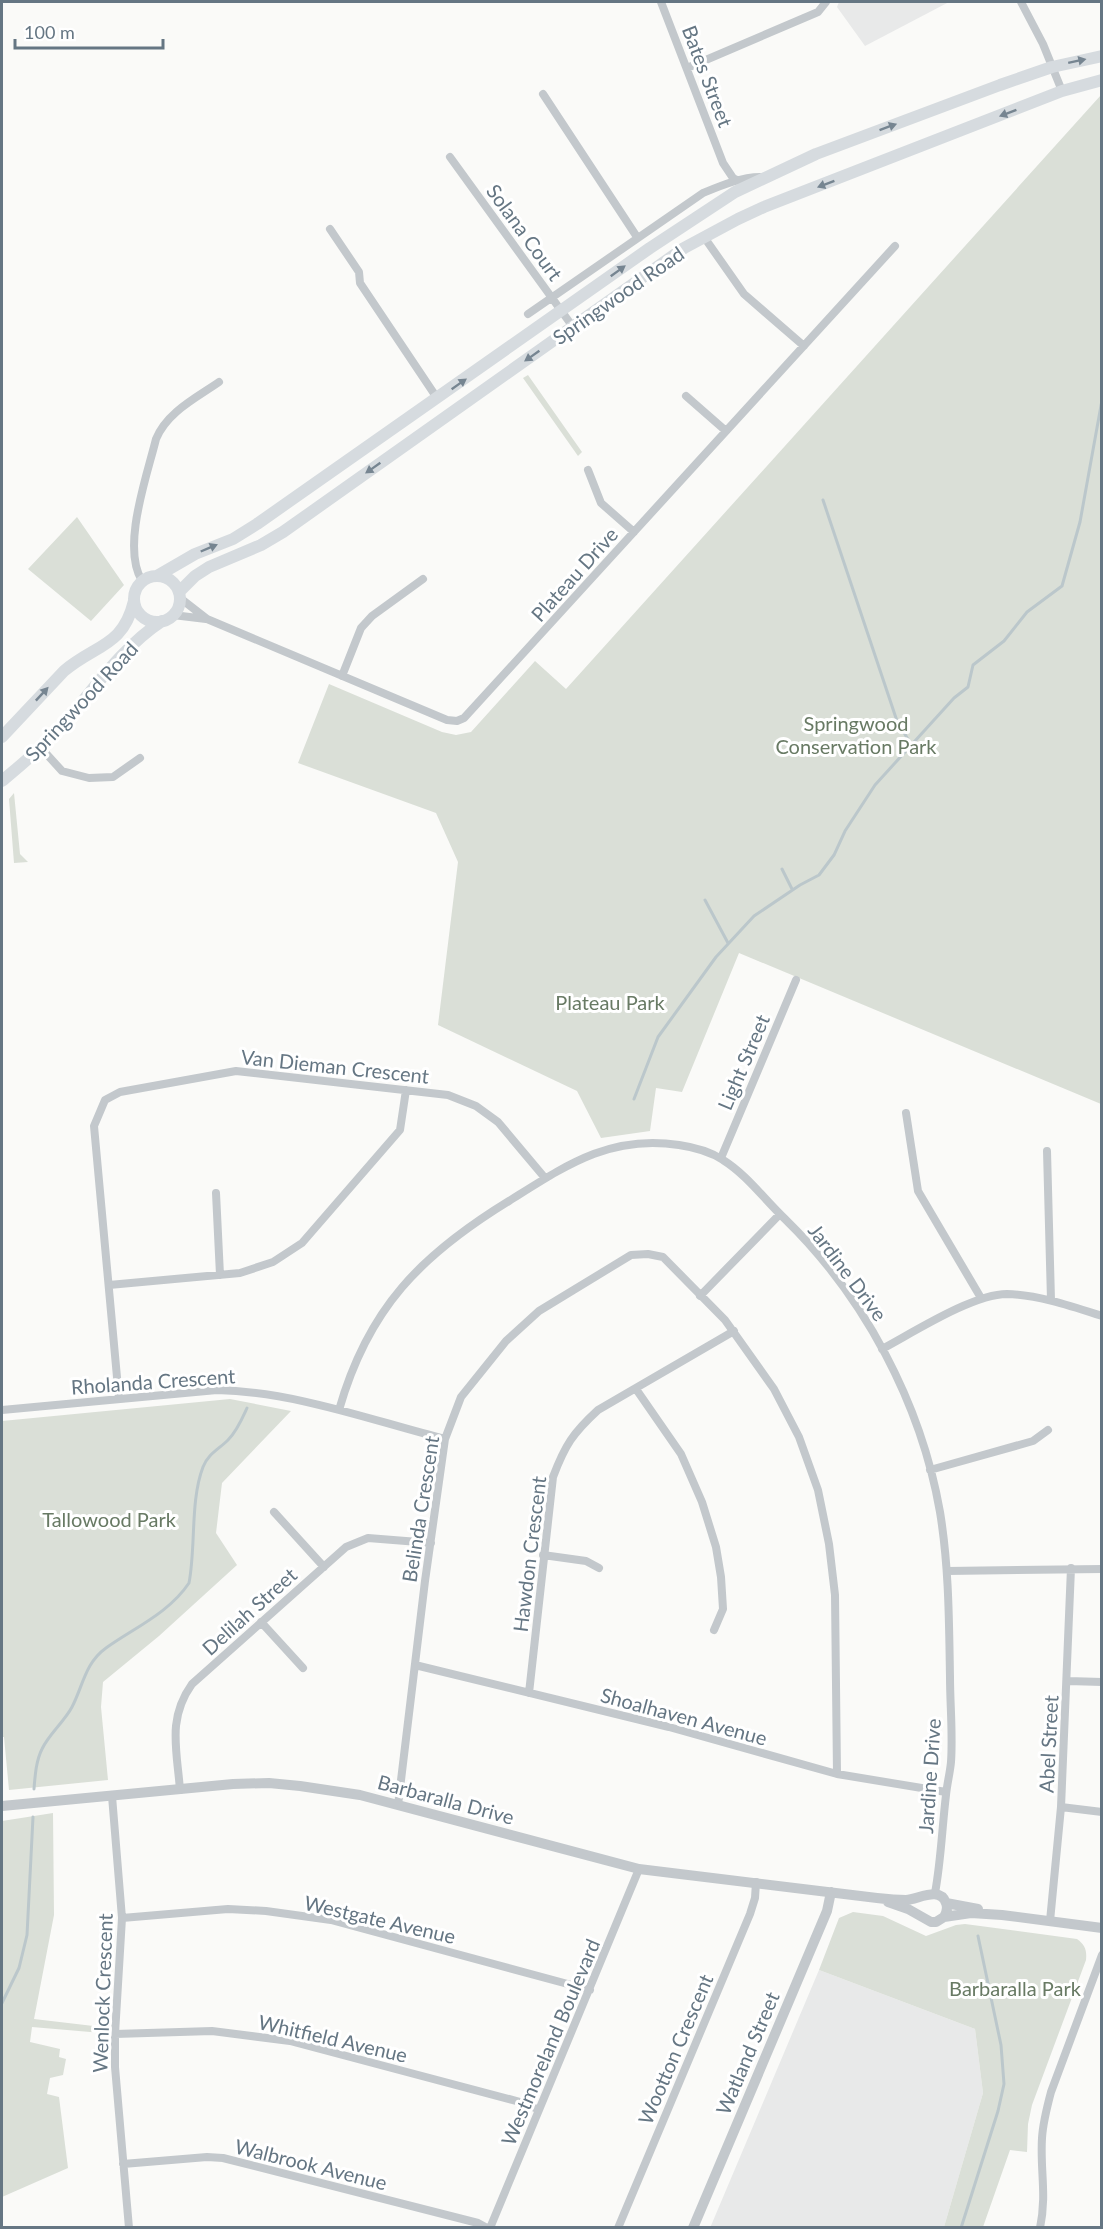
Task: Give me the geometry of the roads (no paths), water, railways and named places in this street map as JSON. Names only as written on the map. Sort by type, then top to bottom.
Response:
[{"type":"main road","name":"Springwood Road","points":[[157,576],[195,554],[245,532],[650,248],[735,192],[816,154],[1052,67],[1101,56]]},
{"type":"main road","name":"Springwood Road","points":[[179,595],[195,576],[283,532],[704,237],[764,207],[1062,91],[1101,81]]},
{"type":"main road","points":[[157,576],[171,580],[179,595],[179,605],[167,618],[146,619],[140,615],[134,601],[134,593],[142,581],[157,576]]},
{"type":"main road","name":"Springwood Road","points":[[2,737],[64,671],[118,635],[130,618],[134,601]]},
{"type":"main road","name":"Springwood Road","points":[[2,781],[41,748],[111,668],[149,629],[167,618]]},
{"type":"street","name":"Bates Street","points":[[661,2],[723,163],[733,178],[739,181]]},
{"type":"street","points":[[687,68],[818,12],[826,2]]},
{"type":"street","points":[[1021,2],[1062,91]]},
{"type":"street","points":[[543,94],[637,237]]},
{"type":"street","name":"Solana Court","points":[[450,157],[573,327]]},
{"type":"street","name":"Bates Street","points":[[723,163],[724,185]]},
{"type":"street","name":"Springwood Road","points":[[528,314],[703,193],[754,177],[764,178]]},
{"type":"street","points":[[702,213],[704,207],[722,193],[724,185]]},
{"type":"street","points":[[330,229],[359,272],[360,283],[437,398]]},
{"type":"street","points":[[704,237],[744,294],[804,346]]},
{"type":"street","name":"Plateau Drive","points":[[179,595],[207,619],[447,720],[457,721],[464,718],[895,246]]},
{"type":"street","points":[[142,581],[137,573],[135,562],[134,534],[160,428],[170,416],[219,382]]},
{"type":"street","points":[[686,396],[726,431]]},
{"type":"street","points":[[588,470],[601,503],[634,532]]},
{"type":"street","points":[[342,676],[361,628],[372,616],[423,579]]},
{"type":"street","name":"Plateau Drive","points":[[167,618],[207,619]]},
{"type":"street","points":[[41,748],[62,771],[89,778],[113,777],[140,758]]},
{"type":"street","name":"Light Street","points":[[720,1158],[796,980]]},
{"type":"street","name":"Van Dieman Crescent","points":[[119,1399],[94,1126],[105,1100],[120,1092],[236,1071],[448,1095],[476,1106],[498,1122],[545,1178]]},
{"type":"street","points":[[109,1285],[240,1273],[273,1262],[302,1243],[400,1130],[406,1090]]},
{"type":"street","points":[[906,1113],[918,1191],[981,1298]]},
{"type":"street","name":"Jardine Drive","points":[[339,1410],[356,1360],[392,1299],[412,1274],[462,1230],[545,1178],[601,1150],[639,1142],[688,1146],[720,1158],[744,1176],[811,1244],[862,1314],[902,1390],[918,1430],[930,1470],[939,1508],[947,1571],[951,1763],[938,1877],[929,1895]]},
{"type":"street","points":[[1047,1150],[1051,1300]]},
{"type":"street","points":[[216,1193],[220,1275]]},
{"type":"street","points":[[700,1296],[780,1215]]},
{"type":"street","name":"Belinda Crescent","points":[[398,1804],[445,1439],[461,1397],[486,1363],[539,1311],[631,1255],[648,1254],[663,1257],[734,1332],[774,1389],[799,1437],[818,1490],[829,1544],[835,1595],[837,1774]]},
{"type":"street","points":[[882,1349],[981,1298],[1007,1294],[1051,1300],[1101,1316]]},
{"type":"street","name":"Hawdon Crescent","points":[[528,1693],[553,1477],[564,1449],[581,1426],[598,1410],[734,1332]]},
{"type":"street","points":[[636,1389],[681,1454],[702,1502],[716,1547],[721,1577],[723,1609],[714,1630]]},
{"type":"street","name":"Rholanda Crescent","points":[[2,1410],[217,1390],[240,1390],[266,1393],[339,1410],[445,1439]]},
{"type":"street","points":[[930,1470],[1033,1441],[1048,1430]]},
{"type":"street","points":[[274,1512],[324,1567]]},
{"type":"street","name":"Delilah Street","points":[[180,1790],[175,1734],[176,1716],[184,1695],[192,1684],[346,1547],[368,1538],[431,1543]]},
{"type":"street","points":[[543,1555],[586,1561],[599,1568]]},
{"type":"street","name":"Abel Street","points":[[1050,1921],[1061,1807],[1071,1568]]},
{"type":"street","points":[[947,1571],[1101,1569]]},
{"type":"street","points":[[261,1622],[303,1668]]},
{"type":"street","name":"Shoalhaven Avenue","points":[[415,1665],[669,1727],[837,1774],[946,1792]]},
{"type":"street","points":[[1068,1681],[1101,1682]]},
{"type":"street","name":"Barbaralla Drive","points":[[2,1806],[233,1784],[269,1783],[326,1788],[398,1804],[639,1869],[877,1898],[906,1900],[929,1895]]},
{"type":"street","name":"Wenlock Crescent","points":[[112,1796],[122,1918],[115,2067],[129,2228]]},
{"type":"street","points":[[1061,1807],[1101,1812]]},
{"type":"street","name":"Westmoreland Boulevard","points":[[488,2228],[639,1869]]},
{"type":"street","name":"Wootton Crescent","points":[[618,2228],[750,1914],[755,1899],[756,1882]]},
{"type":"street","name":"Watland Street","points":[[693,2228],[827,1911],[831,1892]]},
{"type":"street","points":[[922,1917],[919,1909],[929,1895],[942,1896],[946,1903],[944,1917]]},
{"type":"street","name":"Barbaralla Drive","points":[[877,1898],[908,1909],[931,1922],[944,1917],[971,1913],[1101,1928]]},
{"type":"street","name":"Barbaralla Drive","points":[[946,1903],[1002,1915]]},
{"type":"street","name":"Westgate Avenue","points":[[122,1918],[228,1909],[266,1911],[331,1920],[590,1990]]},
{"type":"street","points":[[1040,2228],[1044,2206],[1042,2147],[1046,2113],[1051,2092],[1101,1954]]},
{"type":"street","name":"Whitfield Avenue","points":[[115,2034],[212,2031],[290,2041],[524,2103],[539,2110]]},
{"type":"street","name":"Walbrook Avenue","points":[[123,2164],[207,2157],[223,2158],[478,2223],[488,2228]]},
{"type":"waterway","points":[[634,1099],[658,1037],[716,957],[754,916],[819,875],[834,855],[845,831],[875,785],[954,698],[968,687],[973,665],[1004,641],[1027,612],[1062,586],[1080,522],[1102,400]]},
{"type":"waterway","points":[[823,500],[897,721],[912,746]]},
{"type":"waterway","points":[[782,869],[792,889]]},
{"type":"waterway","points":[[705,900],[728,943]]},
{"type":"waterway","points":[[34,1789],[35,1774],[42,1749],[72,1707],[93,1661],[106,1648],[172,1603],[189,1583],[196,1494],[203,1467],[211,1455],[234,1433],[247,1408]]},
{"type":"waterway","points":[[2,2003],[19,1968],[27,1935],[33,1817]]},
{"type":"waterway","points":[[961,2228],[998,2111],[1004,2084],[1001,2045],[978,1936]]},
{"type":"park label","name":"Springwood Conservation Park","points":[[856,734]]},
{"type":"park label","name":"Plateau Park","points":[[610,1002]]},
{"type":"park label","name":"Tallowood Park","points":[[109,1519]]},
{"type":"park label","name":"Barbaralla Park","points":[[1015,1988]]}]
